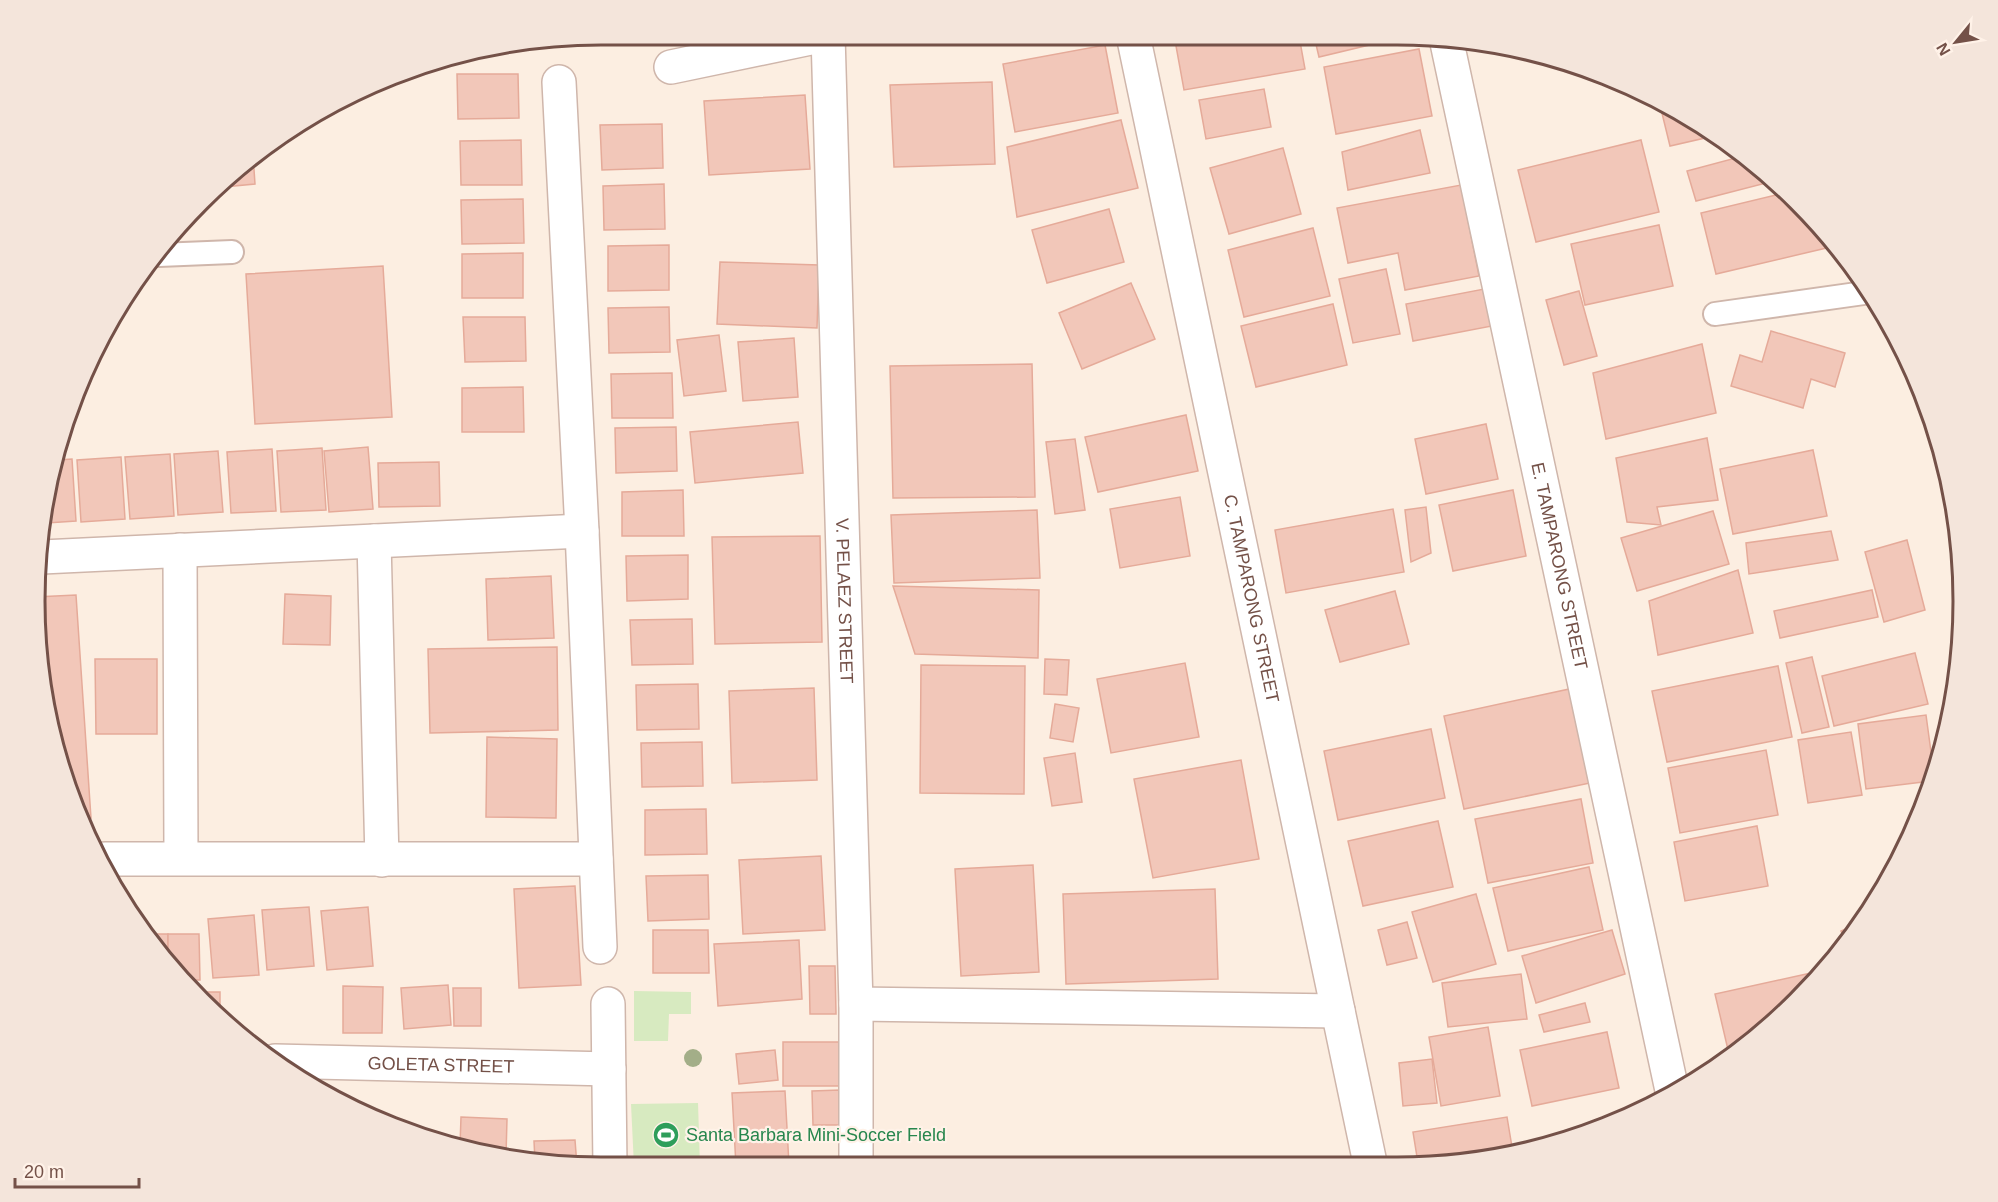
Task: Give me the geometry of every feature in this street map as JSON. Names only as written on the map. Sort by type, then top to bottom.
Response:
[{"type":"street","points":[[670,67],[778,45]]},
{"type":"street","name":"V. PELAEZ STREET","points":[[827,45],[856,1004],[856,1157]]},
{"type":"street","name":"C. TAMPARONG STREET","points":[[1135,45],[1369,1157]]},
{"type":"street","name":"E. TAMPARONG STREET","points":[[1448,48],[1671,1085]]},
{"type":"street","points":[[559,82],[600,948]]},
{"type":"street","points":[[47,557],[582,531]]},
{"type":"street","points":[[374,541],[382,860]]},
{"type":"street","points":[[180,550],[181,857]]},
{"type":"street","points":[[108,859],[181,857],[382,860],[596,859]]},
{"type":"street","points":[[608,1004],[610,1157]]},
{"type":"street","points":[[856,1004],[1338,1011]]},
{"type":"street","name":"GOLETA STREET","points":[[290,1061],[609,1069]]},
{"type":"lane","points":[[167,255],[232,252]]},
{"type":"lane","points":[[1715,314],[1859,293]]},
{"type":"green space","points":[[634,991],[691,992],[691,1014],[669,1014],[668,1041],[634,1041]]},
{"type":"green space","name":"Santa Barbara Mini-Soccer Field","points":[[698,1103],[700,1157],[634,1157],[631,1104]]},
{"type":"building","points":[[1105,45],[1118,113],[1015,132],[1003,64]]},
{"type":"building","points":[[1176,45],[1301,45],[1305,69],[1184,90]]},
{"type":"building","points":[[1316,45],[1369,45],[1319,57]]},
{"type":"building","points":[[1419,49],[1432,116],[1336,134],[1324,67]]},
{"type":"building","points":[[457,74],[518,74],[519,118],[458,119]]},
{"type":"building","points":[[992,82],[995,164],[894,167],[890,85]]},
{"type":"building","points":[[1264,89],[1271,127],[1206,139],[1199,100]]},
{"type":"building","points":[[805,95],[810,169],[709,175],[704,101]]},
{"type":"building","points":[[1662,112],[1705,138],[1670,146]]},
{"type":"building","points":[[1121,120],[1138,188],[1017,217],[1007,147]]},
{"type":"building","points":[[662,124],[663,168],[602,170],[600,125]]},
{"type":"building","points":[[1420,130],[1430,173],[1348,190],[1342,152]]},
{"type":"building","points":[[521,140],[522,185],[461,185],[460,141]]},
{"type":"building","points":[[1641,140],[1659,212],[1536,242],[1518,170]]},
{"type":"building","points":[[1283,148],[1301,214],[1229,234],[1210,168]]},
{"type":"building","points":[[1733,159],[1764,183],[1696,201],[1687,171]]},
{"type":"building","points":[[254,167],[255,184],[231,186]]},
{"type":"building","points":[[664,184],[665,229],[604,230],[603,186]]},
{"type":"building","points":[[1461,185],[1479,276],[1405,290],[1398,253],[1348,263],[1337,208]]},
{"type":"building","points":[[1776,195],[1826,248],[1716,274],[1701,213]]},
{"type":"building","points":[[523,199],[524,243],[462,244],[461,200]]},
{"type":"building","points":[[1109,209],[1124,262],[1047,283],[1032,230]]},
{"type":"building","points":[[1659,225],[1673,286],[1585,305],[1571,244]]},
{"type":"building","points":[[1313,228],[1330,296],[1244,317],[1228,250]]},
{"type":"building","points":[[669,245],[669,290],[608,291],[608,246]]},
{"type":"building","points":[[523,253],[523,298],[462,298],[462,254]]},
{"type":"building","points":[[720,262],[819,265],[817,328],[717,324]]},
{"type":"building","points":[[383,266],[392,417],[255,424],[246,274]]},
{"type":"building","points":[[1386,269],[1400,334],[1353,343],[1339,279]]},
{"type":"building","points":[[1131,283],[1155,339],[1082,369],[1059,313]]},
{"type":"building","points":[[1484,289],[1492,326],[1413,341],[1406,304]]},
{"type":"building","points":[[1579,291],[1597,356],[1564,365],[1546,300]]},
{"type":"building","points":[[1333,304],[1347,365],[1256,387],[1241,326]]},
{"type":"building","points":[[669,307],[670,352],[609,353],[608,308]]},
{"type":"building","points":[[463,317],[525,317],[526,361],[465,362]]},
{"type":"building","points":[[1771,331],[1845,353],[1835,387],[1811,379],[1803,408],[1731,386],[1740,355],[1762,362]]},
{"type":"building","points":[[719,335],[726,391],[684,396],[677,340]]},
{"type":"building","points":[[794,338],[798,397],[743,401],[738,342]]},
{"type":"building","points":[[1702,344],[1716,413],[1606,439],[1593,373]]},
{"type":"building","points":[[1032,364],[1035,497],[893,498],[890,366]]},
{"type":"building","points":[[672,373],[673,418],[612,418],[611,374]]},
{"type":"building","points":[[523,387],[524,432],[462,432],[462,388]]},
{"type":"building","points":[[1186,415],[1198,471],[1098,492],[1085,437]]},
{"type":"building","points":[[798,422],[803,473],[695,483],[690,432]]},
{"type":"building","points":[[1486,424],[1498,479],[1426,494],[1415,439]]},
{"type":"building","points":[[676,427],[677,471],[616,473],[615,428]]},
{"type":"building","points":[[1707,438],[1718,500],[1657,507],[1661,525],[1627,522],[1616,458]]},
{"type":"building","points":[[1075,439],[1085,510],[1055,514],[1046,442]]},
{"type":"building","points":[[368,447],[373,509],[329,512],[324,451]]},
{"type":"building","points":[[322,448],[326,510],[281,512],[277,451]]},
{"type":"building","points":[[272,449],[276,511],[231,513],[227,452]]},
{"type":"building","points":[[1813,450],[1827,516],[1733,534],[1720,469]]},
{"type":"building","points":[[218,451],[223,512],[178,515],[174,454]]},
{"type":"building","points":[[170,454],[174,516],[130,519],[125,457]]},
{"type":"building","points":[[121,457],[125,519],[81,522],[77,460]]},
{"type":"building","points":[[72,459],[76,521],[51,523],[56,493],[63,460]]},
{"type":"building","points":[[439,462],[440,506],[379,507],[378,463]]},
{"type":"building","points":[[683,490],[684,536],[622,536],[622,492]]},
{"type":"building","points":[[1513,490],[1526,556],[1453,571],[1439,505]]},
{"type":"building","points":[[1180,497],[1190,556],[1120,568],[1110,509]]},
{"type":"building","points":[[1426,507],[1431,553],[1411,562],[1405,510]]},
{"type":"building","points":[[1393,509],[1404,572],[1286,593],[1275,530]]},
{"type":"building","points":[[1037,510],[1040,578],[894,583],[891,515]]},
{"type":"building","points":[[1713,511],[1729,564],[1637,591],[1621,538]]},
{"type":"building","points":[[1831,531],[1838,560],[1749,574],[1746,543]]},
{"type":"building","points":[[820,536],[822,642],[715,644],[712,537]]},
{"type":"building","points":[[1907,540],[1925,610],[1884,622],[1865,552]]},
{"type":"building","points":[[688,555],[688,599],[627,601],[626,556]]},
{"type":"building","points":[[1738,570],[1753,633],[1658,655],[1649,601]]},
{"type":"building","points":[[551,576],[554,638],[488,640],[486,579]]},
{"type":"building","points":[[893,586],[1039,590],[1038,658],[915,654]]},
{"type":"building","points":[[1872,590],[1878,617],[1780,638],[1774,611]]},
{"type":"building","points":[[1395,591],[1409,644],[1340,662],[1325,610]]},
{"type":"building","points":[[285,594],[331,596],[330,645],[283,644]]},
{"type":"building","points":[[76,595],[91,818],[87,814],[75,780],[56,709],[46,637],[45,597]]},
{"type":"building","points":[[692,619],[693,664],[632,665],[630,620]]},
{"type":"building","points":[[557,647],[558,730],[430,733],[428,649]]},
{"type":"building","points":[[1915,653],[1928,704],[1834,726],[1822,676]]},
{"type":"building","points":[[1812,657],[1829,727],[1802,733],[1786,663]]},
{"type":"building","points":[[95,659],[157,659],[157,734],[96,734]]},
{"type":"building","points":[[1045,659],[1069,660],[1067,695],[1044,694]]},
{"type":"building","points":[[1185,663],[1199,737],[1111,753],[1097,679]]},
{"type":"building","points":[[921,665],[1025,666],[1024,794],[920,793]]},
{"type":"building","points":[[1778,666],[1792,737],[1667,762],[1652,691]]},
{"type":"building","points":[[698,684],[699,729],[637,730],[636,685]]},
{"type":"building","points":[[814,688],[817,780],[732,783],[729,691]]},
{"type":"building","points":[[1574,688],[1595,782],[1464,809],[1444,716]]},
{"type":"building","points":[[1055,704],[1079,708],[1073,742],[1050,738]]},
{"type":"building","points":[[1926,715],[1931,754],[1922,782],[1866,789],[1858,724]]},
{"type":"building","points":[[1431,729],[1445,798],[1338,820],[1324,751]]},
{"type":"building","points":[[1851,732],[1862,795],[1808,803],[1798,740]]},
{"type":"building","points":[[487,737],[557,739],[556,818],[486,817]]},
{"type":"building","points":[[702,742],[703,786],[642,787],[641,743]]},
{"type":"building","points":[[1766,750],[1778,815],[1680,833],[1668,768]]},
{"type":"building","points":[[1075,753],[1082,802],[1052,806],[1044,758]]},
{"type":"building","points":[[1241,760],[1259,859],[1153,878],[1134,779]]},
{"type":"building","points":[[1581,799],[1593,863],[1488,883],[1475,819]]},
{"type":"building","points":[[706,809],[707,854],[645,855],[645,810]]},
{"type":"building","points":[[1438,821],[1453,887],[1363,906],[1348,841]]},
{"type":"building","points":[[1757,826],[1768,886],[1685,901],[1674,842]]},
{"type":"building","points":[[821,856],[825,930],[743,934],[739,860]]},
{"type":"building","points":[[1033,865],[1039,972],[961,976],[955,869]]},
{"type":"building","points":[[1589,867],[1603,930],[1508,951],[1493,888]]},
{"type":"building","points":[[708,875],[709,919],[648,921],[646,876]]},
{"type":"building","points":[[575,886],[581,985],[519,988],[514,889]]},
{"type":"building","points":[[1215,889],[1218,979],[1066,984],[1063,894]]},
{"type":"building","points":[[1476,894],[1496,964],[1433,982],[1412,912]]},
{"type":"building","points":[[309,907],[314,966],[267,970],[262,910]]},
{"type":"building","points":[[368,907],[373,966],[327,970],[321,911]]},
{"type":"building","points":[[254,915],[259,975],[213,978],[208,919]]},
{"type":"building","points":[[1407,922],[1417,958],[1387,965],[1378,930]]},
{"type":"building","points":[[653,930],[708,930],[709,973],[653,973]]},
{"type":"building","points":[[1612,930],[1625,974],[1536,1003],[1522,956]]},
{"type":"building","points":[[156,934],[168,934],[168,949]]},
{"type":"building","points":[[168,934],[199,934],[200,980],[195,980],[168,949]]},
{"type":"building","points":[[799,940],[802,999],[718,1006],[714,944]]},
{"type":"building","points":[[809,966],[835,966],[836,1014],[810,1014]]},
{"type":"building","points":[[1810,973],[1764,1019],[1727,1047],[1715,994]]},
{"type":"building","points":[[1521,974],[1527,1019],[1448,1027],[1442,983]]},
{"type":"building","points":[[448,985],[451,1025],[404,1029],[401,988]]},
{"type":"building","points":[[343,986],[383,987],[382,1033],[343,1033]]},
{"type":"building","points":[[453,988],[481,988],[481,1026],[454,1026]]},
{"type":"building","points":[[206,992],[220,992],[220,1006]]},
{"type":"building","points":[[1585,1003],[1590,1022],[1544,1032],[1539,1015]]},
{"type":"building","points":[[1488,1027],[1500,1096],[1441,1106],[1429,1037]]},
{"type":"building","points":[[1607,1032],[1619,1088],[1532,1106],[1520,1050]]},
{"type":"building","points":[[783,1042],[844,1042],[844,1086],[783,1086]]},
{"type":"building","points":[[775,1050],[778,1080],[739,1084],[736,1054]]},
{"type":"building","points":[[1432,1059],[1437,1103],[1403,1106],[1399,1063]]},
{"type":"building","points":[[840,1090],[840,1125],[813,1125],[812,1091]]},
{"type":"building","points":[[785,1091],[789,1157],[736,1157],[732,1093]]},
{"type":"building","points":[[461,1117],[507,1119],[506,1148],[460,1139]]},
{"type":"building","points":[[1507,1117],[1512,1145],[1470,1152],[1417,1156],[1413,1132]]},
{"type":"building","points":[[575,1140],[576,1156],[535,1153],[534,1141]]},
{"type":"place","name":"Santa Barbara Mini-Soccer Field","points":[[666,1135]]}]
